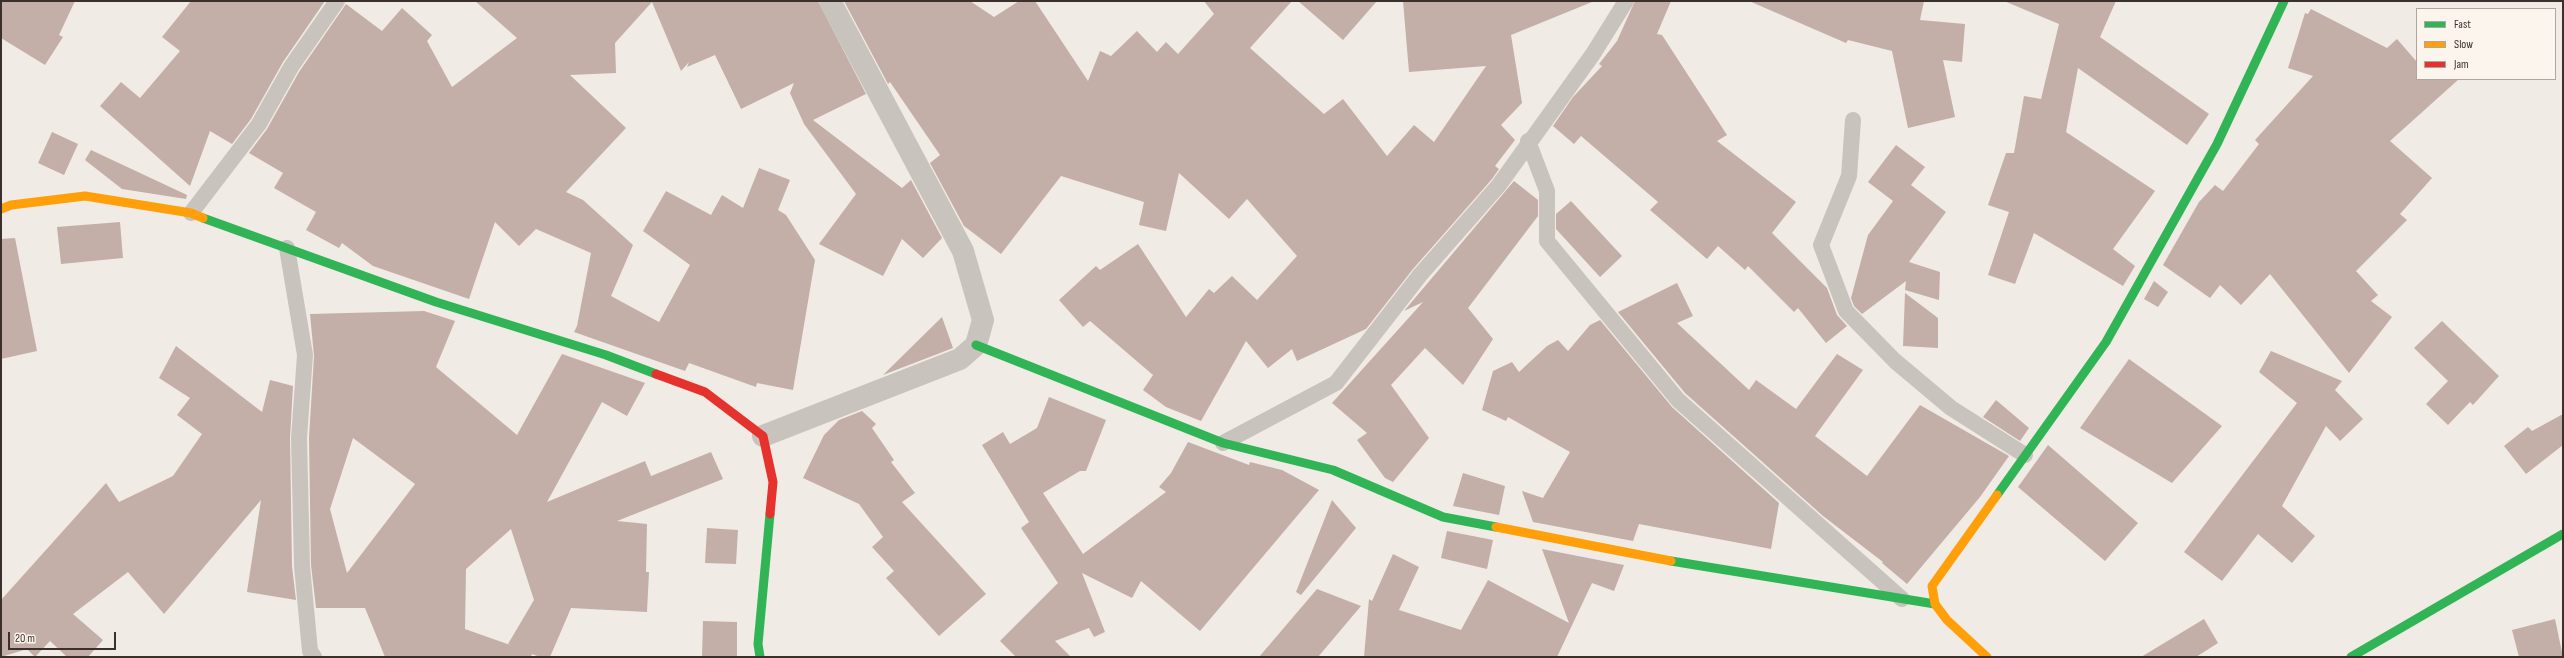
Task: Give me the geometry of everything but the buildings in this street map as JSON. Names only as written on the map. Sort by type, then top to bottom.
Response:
[{"type":"street","points":[[763,436],[960,359],[976,344],[983,320],[962,251],[830,1]]},
{"type":"street","points":[[1987,657],[1947,620],[1935,604],[1932,586],[2110,335],[2218,144],[2284,1]]},
{"type":"street","points":[[1,209],[11,205],[85,196],[191,213],[436,302],[606,355],[704,392],[763,436],[773,482],[758,644],[760,657]]},
{"type":"street","points":[[976,344],[1223,443],[1332,470],[1443,517],[1716,570],[1935,604]]},
{"type":"street","points":[[2351,657],[2563,534]]},
{"type":"lane","points":[[191,213],[259,124],[291,67],[337,1]]},
{"type":"lane","points":[[1223,443],[1336,384],[1420,275],[1499,185],[1528,141],[1593,54],[1626,1]]},
{"type":"lane","points":[[1852,120],[1849,176],[1820,245],[1846,311],[1895,361],[1951,408],[2025,455]]},
{"type":"lane","points":[[1528,141],[1547,191],[1547,241],[1678,400],[1902,599]]},
{"type":"lane","points":[[286,248],[305,355],[299,438],[302,566],[310,651],[314,657]]},
{"type":"traffic: fast","points":[[1997,495],[2106,342],[2217,144],[2284,1]]},
{"type":"traffic: fast","points":[[203,218],[436,302],[606,355],[656,374]]},
{"type":"traffic: fast","points":[[976,345],[1223,443],[1333,470],[1443,517],[1496,527]]},
{"type":"traffic: fast","points":[[760,657],[758,644],[770,514]]},
{"type":"traffic: fast","points":[[2351,657],[2563,534]]},
{"type":"traffic: fast","points":[[1671,561],[1935,604]]},
{"type":"traffic: slow","points":[[1,209],[11,205],[85,196],[191,213],[203,218]]},
{"type":"traffic: slow","points":[[1987,657],[1947,620],[1935,604],[1932,586],[1997,495]]},
{"type":"traffic: slow","points":[[1496,527],[1671,561]]},
{"type":"traffic: jam","points":[[656,374],[705,392],[763,436],[773,482],[770,514]]}]
